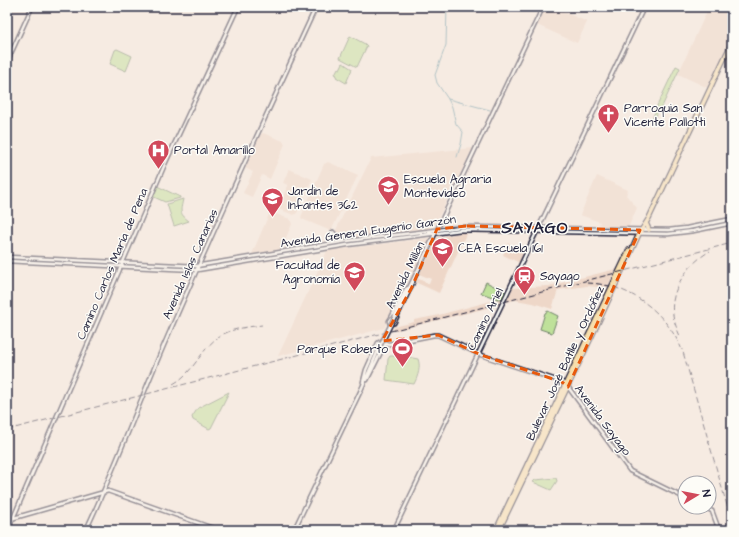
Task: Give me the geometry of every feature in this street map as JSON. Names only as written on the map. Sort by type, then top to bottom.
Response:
[{"type":"main road","name":"Bulevar José Batlle y Ordóñez","points":[[639,232],[646,223],[732,42]]},
{"type":"main road","name":"Bulevar José Batlle y Ordóñez","points":[[499,530],[639,232],[654,205]]},
{"type":"main road","points":[[646,223],[650,230]]},
{"type":"main road","name":"Bulevar José Batlle y Ordóñez","points":[[496,530],[567,386]]},
{"type":"street","points":[[7,62],[32,7]]},
{"type":"street","name":"Camino Carlos María de Pena","points":[[8,530],[192,104],[238,7]]},
{"type":"street","name":"Avenida Islas Canarias","points":[[86,530],[104,492],[152,372],[198,266],[316,7]]},
{"type":"street","name":"Avenida Millán","points":[[294,530],[363,386],[380,346],[415,276],[543,7]]},
{"type":"street","name":"Camino Ariel","points":[[394,530],[644,7]]},
{"type":"street","name":"Avenida General Eugenio Garzón","points":[[7,261],[197,270],[353,244],[435,233],[467,230],[639,232],[650,230],[684,229],[732,218]]},
{"type":"street","name":"Avenida General Eugenio Garzón","points":[[7,257],[198,266],[342,242],[461,226],[677,233],[732,223]]},
{"type":"street","points":[[333,232],[342,242]]},
{"type":"street","points":[[409,286],[390,318],[390,324],[394,323],[411,289],[415,276]]},
{"type":"street","name":"Avenida Sayago","points":[[386,344],[436,335],[479,354],[562,382],[567,386],[630,471],[677,494]]},
{"type":"street","points":[[361,390],[366,370],[378,343],[381,341],[386,344],[363,386]]},
{"type":"street","points":[[7,520],[13,517],[111,491],[218,530]]},
{"type":"street","points":[[713,515],[719,530]]},
{"type":"highlighted area","points":[[467,226],[640,230],[568,387],[562,382],[481,355],[438,335],[382,341],[411,289],[437,229]]},
{"type":"shaded area","points":[[546,7],[553,7],[587,22],[577,43],[537,25]]},
{"type":"shaded area","points":[[709,7],[732,7],[732,37],[708,88],[678,74]]},
{"type":"shaded area","points":[[263,133],[283,141],[285,144],[270,179],[262,175],[252,197],[243,193],[253,172],[245,168],[260,135]]},
{"type":"shaded area","name":"Facultad de Agronomía","points":[[473,148],[433,228],[343,239],[335,232],[371,158]]},
{"type":"shaded area","points":[[328,162],[358,175],[331,231],[302,219],[301,217],[324,164]]},
{"type":"shaded area","points":[[289,169],[312,179],[297,213],[294,215],[278,209],[288,185],[283,183]]},
{"type":"shaded area","points":[[597,176],[628,190],[626,195],[637,208],[628,228],[597,228],[600,222],[580,215]]},
{"type":"shaded area","points":[[270,212],[290,219],[292,224],[281,249],[252,254]]},
{"type":"shaded area","points":[[467,232],[439,293],[415,282],[417,278],[429,284],[431,279],[419,274],[438,237]]},
{"type":"shaded area","name":"Facultad de Agronomía","points":[[430,239],[416,271],[409,281],[384,328],[278,356],[327,251]]},
{"type":"shaded area","points":[[508,243],[525,252],[520,263],[503,255]]},
{"type":"shaded area","points":[[616,269],[607,288],[587,286],[558,290],[552,309],[533,303],[515,300],[507,302],[506,300],[513,288],[549,286]]},
{"type":"shaded area","points":[[503,298],[500,305],[393,331],[394,327],[414,322],[414,320]]},
{"type":"green space","points":[[350,36],[367,46],[357,67],[340,58]]},
{"type":"green space","points":[[117,49],[132,56],[126,71],[110,64],[115,50]]},
{"type":"green space","points":[[343,63],[352,69],[346,83],[336,77],[337,75],[335,74]]},
{"type":"green space","points":[[676,66],[680,68],[660,111],[659,110],[652,124],[651,123],[657,106]]},
{"type":"green space","points":[[157,186],[180,198],[165,202],[152,196]]},
{"type":"green space","points":[[183,199],[181,211],[183,216],[189,221],[174,226],[167,204]]},
{"type":"green space","points":[[486,282],[506,292],[503,298],[498,299],[481,293]]},
{"type":"green space","points":[[548,311],[558,316],[552,333],[540,329],[545,313]]},
{"type":"green space","name":"Parque Roberto","points":[[390,356],[402,356],[418,359],[419,372],[414,384],[386,380],[388,359]]},
{"type":"green space","points":[[229,392],[211,428],[209,429],[193,420],[192,417],[198,408]]},
{"type":"green space","points":[[556,478],[557,481],[551,490],[533,482],[535,480]]},
{"type":"waterway","points":[[447,7],[446,45],[435,75],[437,83],[452,107],[456,124],[463,132],[457,157]]},
{"type":"waterway","points":[[448,99],[490,110]]},
{"type":"railway","points":[[7,430],[732,243]]},
{"type":"railway","points":[[680,336],[673,315],[674,296],[677,286],[695,262],[710,251]]},
{"type":"railway","points":[[587,283],[618,289],[646,303],[657,313],[676,338],[683,352],[732,523]]},
{"type":"railway","points":[[173,384],[187,374],[213,341],[220,336],[246,327],[262,325]]},
{"type":"place","name":"Parroquia San Vicente Pallotti","points":[[608,134]]},
{"type":"place","name":"Portal Amarillo","points":[[158,170]]},
{"type":"place","name":"Escuela Agraria Montevideo","points":[[388,206]]},
{"type":"place","name":"Jardin de Infantes 362","points":[[273,218]]},
{"type":"place","name":"CEA Escuela 161","points":[[443,268]]},
{"type":"place","name":"Facultad de Agronomía","points":[[355,292]]},
{"type":"place","name":"Sayago","points":[[524,296]]},
{"type":"place","name":"Parque Roberto","points":[[403,368]]},
{"type":"district","name":"SAYAGO","points":[[535,227]]}]
